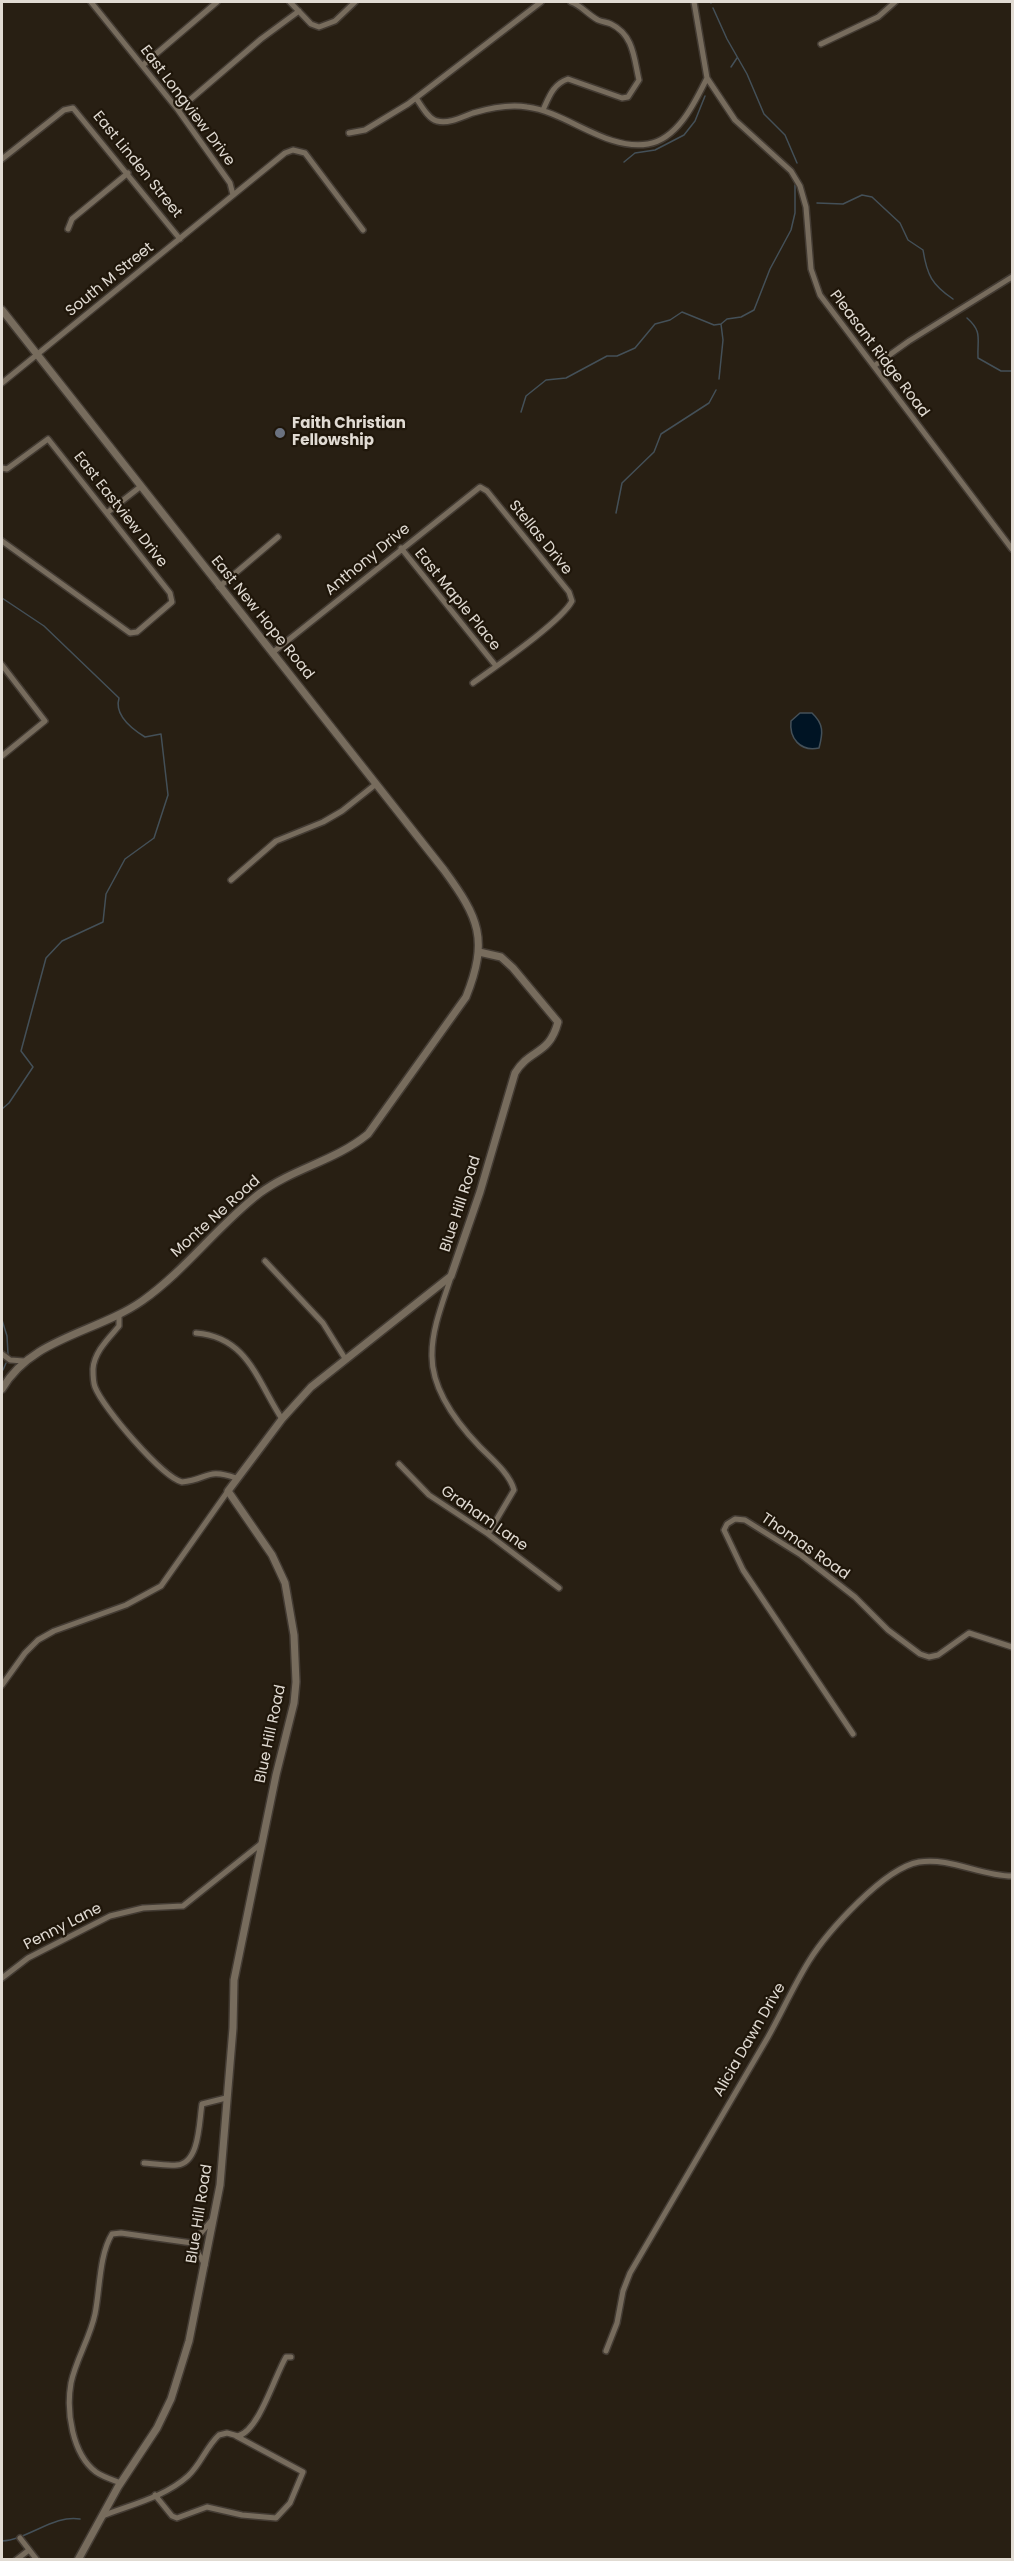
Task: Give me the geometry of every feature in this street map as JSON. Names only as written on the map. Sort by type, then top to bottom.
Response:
[{"type":"street","name":"East Longview Drive","points":[[91,2],[178,110],[230,183],[233,195]]},
{"type":"street","points":[[143,65],[217,2]]},
{"type":"street","points":[[290,2],[310,24],[319,27],[325,27],[335,21],[355,2]]},
{"type":"street","points":[[349,133],[365,130],[416,98],[541,2]]},
{"type":"street","points":[[543,110],[554,88],[559,82],[568,79],[622,98],[627,97],[639,81],[631,44],[626,34],[612,25],[599,21],[582,6],[571,2]]},
{"type":"street","name":"Pleasant Ridge Road","points":[[694,2],[707,78],[735,120],[791,171],[800,186],[804,196],[809,257],[814,283],[829,309],[1012,549]]},
{"type":"street","points":[[821,44],[878,17],[895,2]]},
{"type":"street","points":[[178,110],[261,39],[298,11]]},
{"type":"street","points":[[416,98],[437,121],[455,120],[499,107],[515,106],[543,110],[615,141],[634,145],[650,144],[674,130],[707,78]]},
{"type":"street","name":"East Linden Street","points":[[2,159],[64,110],[74,108],[180,239]]},
{"type":"street","points":[[233,195],[285,153],[300,150],[310,158],[363,230]]},
{"type":"street","points":[[68,229],[72,219],[128,173]]},
{"type":"street","name":"South M Street","points":[[2,383],[233,195]]},
{"type":"street","points":[[874,366],[909,341],[1012,277]]},
{"type":"street","name":"East New Hope Road","points":[[2,310],[467,901],[478,927],[479,952]]},
{"type":"street","name":"East Eastview Drive","points":[[2,468],[7,469],[48,439],[108,512],[172,596],[170,606],[137,632],[130,633],[2,541]]},
{"type":"street","points":[[108,512],[140,487]]},
{"type":"street","name":"Anthony Drive","points":[[272,653],[480,487]]},
{"type":"street","name":"Stellas Drive","points":[[480,487],[487,490],[569,592],[572,601],[568,608],[496,666]]},
{"type":"street","points":[[219,587],[278,537]]},
{"type":"street","name":"East Maple Place","points":[[401,548],[496,666]]},
{"type":"street","points":[[2,665],[45,721],[2,756]]},
{"type":"street","points":[[473,683],[496,666]]},
{"type":"street","points":[[231,880],[276,841],[323,822],[342,811],[376,784]]},
{"type":"street","name":"Blue Hill Road","points":[[78,2559],[121,2483],[157,2428],[171,2399],[189,2341],[206,2265],[222,2169],[233,2028],[234,1980],[294,1703],[296,1682],[294,1635],[289,1601],[280,1569],[228,1491],[282,1419],[312,1387],[451,1276],[480,1192],[515,1073],[520,1064],[554,1039],[558,1022],[501,957],[479,952]]},
{"type":"street","name":"Monte Ne Road","points":[[2,1389],[14,1370],[24,1361],[50,1345],[119,1316],[161,1286],[261,1193],[296,1171],[351,1147],[368,1134],[466,997],[474,977],[479,952]]},
{"type":"street","points":[[265,1261],[323,1323],[346,1360]]},
{"type":"street","points":[[451,1276],[437,1321],[432,1355],[435,1373],[445,1400],[458,1423],[513,1484],[514,1491],[488,1534]]},
{"type":"street","points":[[119,1316],[119,1326],[103,1346],[93,1367],[96,1389],[103,1400],[135,1441],[169,1476],[182,1482],[210,1472],[236,1478]]},
{"type":"street","points":[[196,1334],[213,1335],[226,1340],[240,1351],[282,1419]]},
{"type":"street","points":[[2,1354],[10,1360],[24,1361]]},
{"type":"street","name":"Graham Lane","points":[[399,1464],[429,1495],[488,1534],[559,1588]]},
{"type":"street","points":[[2,1685],[25,1653],[38,1640],[63,1628],[126,1605],[161,1586],[228,1491]]},
{"type":"street","name":"Thomas Road","points":[[853,1734],[743,1570],[724,1530],[727,1524],[735,1519],[745,1520],[801,1555],[869,1609],[888,1630],[920,1654],[929,1657],[938,1655],[969,1633],[1012,1647]]},
{"type":"street","name":"Penny Lane","points":[[2,1978],[27,1958],[110,1916],[143,1908],[183,1906],[263,1842]]},
{"type":"street","name":"Alicia Dawn Drive","points":[[606,2350],[617,2323],[623,2291],[630,2273],[778,2019],[809,1961],[820,1946],[864,1897],[899,1870],[918,1862],[937,1861],[993,1875],[1012,1876]]},
{"type":"street","points":[[144,2163],[177,2165],[185,2163],[194,2152],[202,2104],[226,2098]]},
{"type":"street","points":[[192,2243],[213,2219]]},
{"type":"street","points":[[121,2483],[100,2475],[89,2465],[75,2440],[71,2418],[71,2384],[92,2329],[105,2250],[112,2234],[121,2233],[192,2243],[206,2265]]},
{"type":"street","points":[[102,2516],[174,2486],[199,2465],[219,2434],[236,2436],[247,2431],[286,2357],[291,2357]]},
{"type":"street","points":[[155,2495],[172,2516],[177,2518],[207,2507],[242,2515],[276,2518],[290,2503],[303,2472],[236,2436]]},
{"type":"street","points":[[20,2538],[38,2559]]},
{"type":"street","points":[[16,2559],[29,2550]]},
{"type":"water","points":[[800,713],[812,713],[819,721],[822,733],[819,748],[801,746],[794,738],[791,721]]},
{"type":"waterway","points":[[713,8],[747,74],[764,114],[785,135],[797,163]]},
{"type":"waterway","points":[[731,67],[737,58]]},
{"type":"waterway","points":[[624,162],[635,153],[655,150],[684,135],[695,121],[705,96]]},
{"type":"waterway","points":[[521,412],[526,396],[546,380],[566,378],[607,356],[617,356],[635,348],[655,324],[670,320],[682,312],[714,325],[721,324],[727,319],[741,317],[754,310],[770,269],[791,230],[795,213],[795,185]]},
{"type":"waterway","points":[[817,203],[843,204],[862,195],[872,197],[900,223],[908,240],[923,250],[926,266],[935,284],[953,299]]},
{"type":"waterway","points":[[967,318],[977,332],[978,358],[1001,371],[1012,371]]},
{"type":"waterway","points":[[719,379],[723,340],[721,324]]},
{"type":"waterway","points":[[616,513],[622,483],[654,452],[661,434],[709,403],[716,390]]},
{"type":"waterway","points":[[2,598],[44,626],[119,698],[119,710],[125,721],[135,730],[145,737],[161,734],[168,795],[154,838],[125,859],[106,894],[103,922],[62,941],[46,958],[21,1051],[33,1067],[9,1103],[2,1109]]},
{"type":"waterway","points":[[2,1320],[7,1336],[8,1354]]},
{"type":"waterway","points":[[3,1370],[6,1363]]},
{"type":"waterway","points":[[2,2541],[12,2540],[61,2520],[80,2519]]},
{"type":"place","name":"Faith Christian Fellowship","points":[[280,433]]}]
